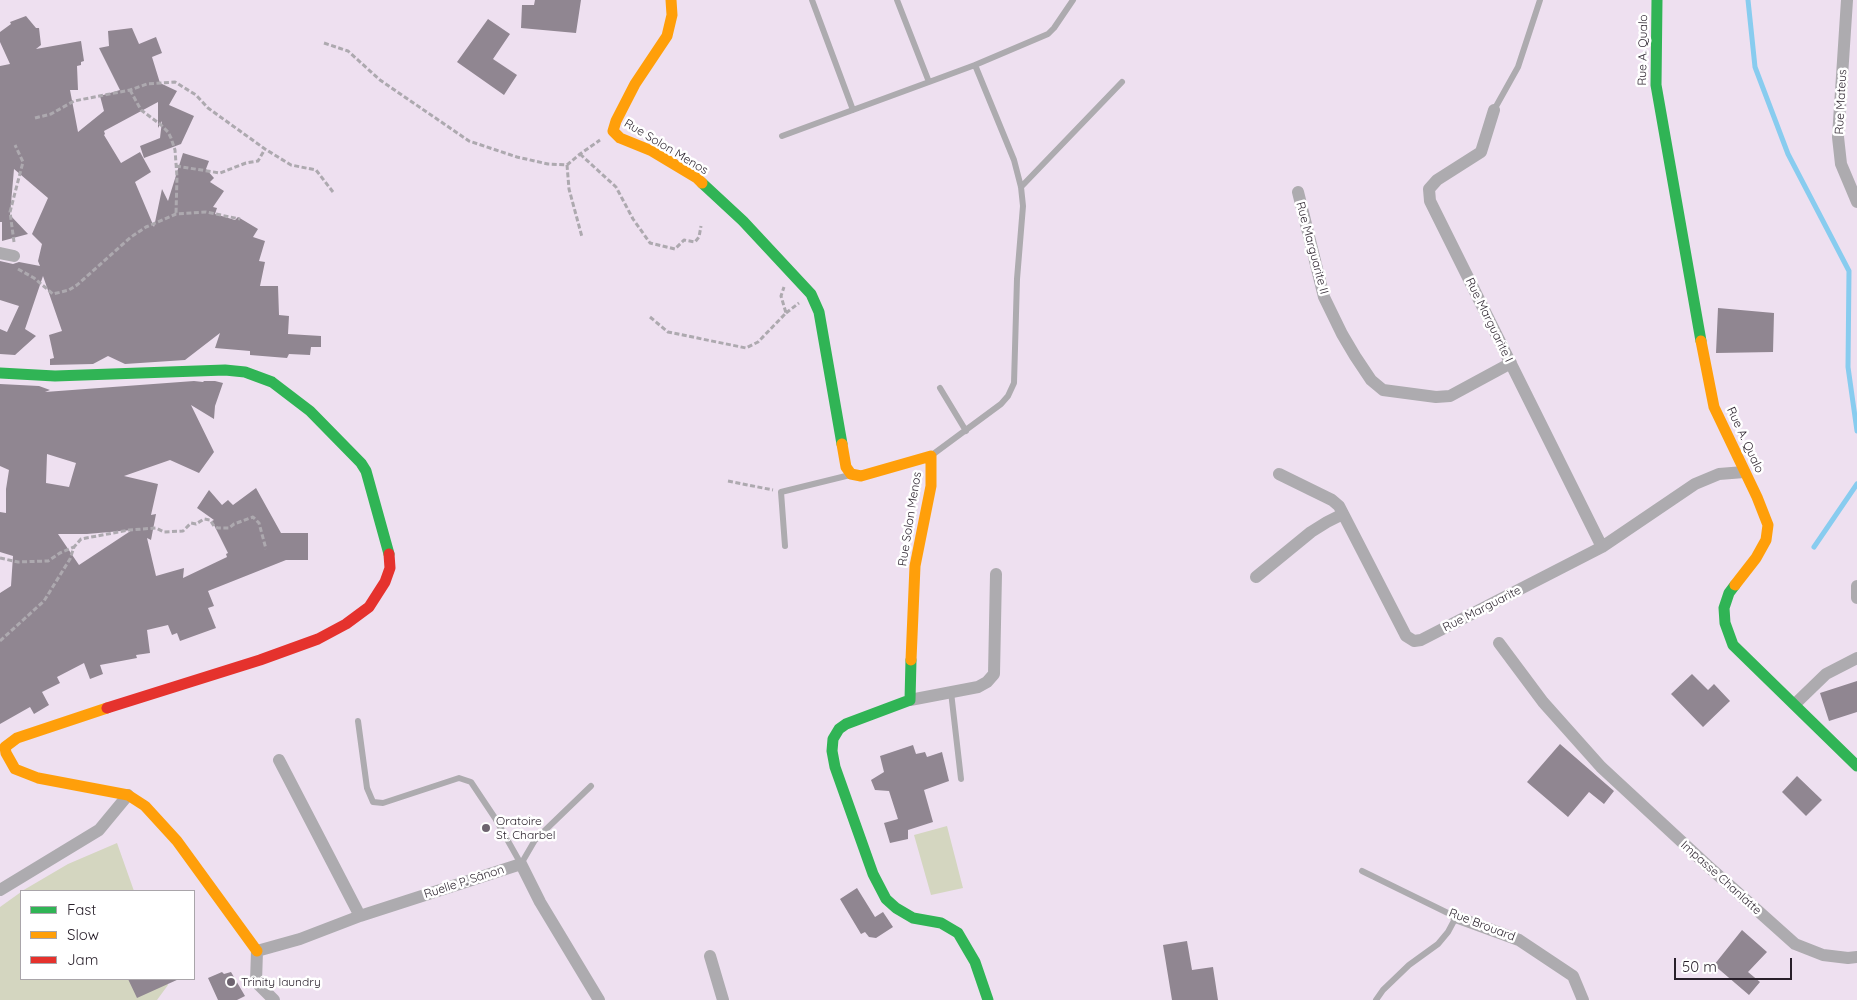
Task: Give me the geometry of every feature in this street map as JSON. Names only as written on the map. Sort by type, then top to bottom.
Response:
[{"type":"street","points":[[614,131],[616,122],[635,84],[667,36],[672,15],[671,0]]},
{"type":"street","name":"Rue A. Qualo","points":[[1657,0],[1656,85],[1714,407],[1757,497],[1768,525],[1766,540],[1756,558],[1729,593],[1724,608],[1725,624],[1733,645],[1857,766]]},
{"type":"street","name":"Rue Mateus","points":[[1847,0],[1838,137],[1841,164],[1857,202]]},
{"type":"street","name":"Rue Marguarite I","points":[[1494,110],[1481,152],[1437,180],[1429,190],[1430,201],[1602,546]]},
{"type":"street","name":"Rue Solon Menos","points":[[614,131],[620,138],[652,151],[697,178],[743,221],[811,294],[819,312],[846,467],[851,474],[861,476],[931,456],[931,486],[913,588],[910,700]]},
{"type":"street","name":"Rue Marguarite II","points":[[1298,192],[1324,297],[1355,356],[1371,380],[1383,390],[1436,397],[1450,396],[1511,363]]},
{"type":"street","points":[[0,253],[14,256]]},
{"type":"street","points":[[0,372],[55,376],[197,370],[245,372],[272,382],[310,411],[362,463],[366,471],[389,555],[390,568],[385,582],[369,606],[346,624],[318,639],[260,660],[32,732],[16,738],[5,747],[6,754],[15,769],[38,778],[128,795],[145,806],[177,841],[257,951],[256,982],[274,1000]]},
{"type":"street","name":"Rue Marguarite","points":[[1279,474],[1332,500],[1339,506],[1406,636],[1414,641],[1422,640],[1602,546],[1695,484],[1718,474],[1744,472]]},
{"type":"street","points":[[1256,576],[1310,532],[1343,514]]},
{"type":"street","points":[[988,1000],[975,962],[958,933],[941,923],[913,918],[896,908],[886,899],[873,874],[835,767],[832,751],[833,739],[839,729],[846,724],[910,700],[978,687],[988,682],[994,674],[996,574]]},
{"type":"street","points":[[1857,586],[1857,598]]},
{"type":"street","name":"Impasse Chanlatte","points":[[1498,643],[1543,702],[1601,766],[1795,944],[1823,955],[1848,958],[1857,957]]},
{"type":"street","points":[[1795,704],[1826,674],[1857,658]]},
{"type":"street","points":[[279,760],[360,916]]},
{"type":"street","points":[[0,890],[99,830],[128,795]]},
{"type":"street","name":"Ruelle P. Sânon","points":[[257,951],[300,939],[360,916],[521,864],[540,902],[599,1000]]},
{"type":"street","name":"Rue Brouard","points":[[1456,917],[1519,940],[1573,976],[1583,1000]]},
{"type":"street","points":[[710,956],[723,1000]]},
{"type":"lane","points":[[812,0],[853,110]]},
{"type":"lane","points":[[897,0],[929,82]]},
{"type":"lane","points":[[782,136],[975,65],[1048,34],[1073,0]]},
{"type":"lane","points":[[1494,110],[1518,67],[1540,0]]},
{"type":"lane","points":[[931,456],[1001,404],[1008,396],[1014,384],[1017,279],[1023,206],[1021,188],[1014,160],[975,65]]},
{"type":"lane","points":[[1021,188],[1122,82]]},
{"type":"lane","points":[[940,388],[966,431]]},
{"type":"lane","points":[[785,546],[781,492],[851,474]]},
{"type":"lane","points":[[951,692],[961,779]]},
{"type":"lane","points":[[358,721],[367,788],[374,802],[383,803],[459,778],[471,782],[495,818],[521,864]]},
{"type":"lane","points":[[521,864],[535,840],[591,786]]},
{"type":"lane","name":"Rue Brouard","points":[[1362,870],[1456,917]]},
{"type":"lane","points":[[1376,1000],[1383,990],[1409,965],[1438,944],[1448,932],[1456,917]]},
{"type":"path","points":[[324,43],[348,51],[380,80],[469,141],[524,159],[548,164],[568,165],[580,154],[614,131]]},
{"type":"path","points":[[35,118],[51,114],[74,101],[130,90],[147,84],[175,82],[265,149],[291,165],[316,170],[333,192]]},
{"type":"path","points":[[130,90],[141,110],[168,132],[175,150],[176,214]]},
{"type":"path","points":[[15,145],[23,162],[10,212],[16,268],[34,278],[53,294],[69,290],[84,280],[131,237],[146,227],[176,214],[206,212],[240,219]]},
{"type":"path","points":[[176,166],[220,173],[246,162],[258,161],[265,149]]},
{"type":"path","points":[[580,154],[616,187],[632,219],[650,243],[675,249],[684,240],[695,242],[699,237],[701,226]]},
{"type":"path","points":[[568,165],[569,189],[582,237]]},
{"type":"path","points":[[650,317],[668,332],[746,348],[758,342],[786,313],[781,296],[790,271]]},
{"type":"path","points":[[728,482],[781,492]]},
{"type":"path","points":[[0,641],[44,601],[70,559],[74,547],[81,539],[129,530],[156,528],[164,532],[183,532],[191,523],[196,524],[204,519],[210,520],[218,528],[229,528],[234,524],[253,517],[259,522],[266,548]]},
{"type":"path","points":[[0,558],[18,562],[48,562],[60,553],[74,547]]},
{"type":"green space","points":[[947,826],[963,888],[931,895],[914,835]]},
{"type":"green space","points":[[117,843],[134,890],[24,890],[68,864]]},
{"type":"green space","points":[[20,893],[20,980],[166,980],[168,985],[157,1000],[0,1000],[0,907]]},
{"type":"building","points":[[535,0],[581,0],[576,33],[521,28],[522,5],[534,5]]},
{"type":"building","points":[[26,16],[36,28],[39,28],[41,45],[36,49],[81,41],[84,61],[81,62],[81,65],[77,66],[78,90],[70,90],[78,132],[104,111],[100,96],[120,90],[99,48],[109,46],[108,31],[132,28],[139,44],[156,37],[162,53],[152,57],[160,83],[177,91],[169,105],[194,116],[181,144],[144,158],[140,146],[160,138],[162,121],[158,128],[158,102],[104,131],[104,135],[121,163],[140,152],[151,172],[135,182],[154,227],[162,189],[168,201],[183,153],[209,161],[206,169],[214,178],[210,182],[224,191],[213,207],[217,208],[215,214],[235,220],[238,217],[258,229],[253,237],[265,241],[259,261],[265,262],[260,286],[278,286],[279,315],[289,316],[288,334],[321,336],[321,347],[311,347],[310,355],[289,354],[287,358],[250,355],[250,351],[215,348],[220,333],[185,360],[125,364],[108,356],[93,364],[50,365],[50,359],[54,358],[49,335],[62,331],[43,276],[25,329],[36,336],[15,355],[0,354],[0,329],[7,332],[19,306],[0,300],[0,261],[40,266],[38,261],[42,244],[32,234],[48,198],[14,169],[10,215],[28,234],[2,241],[2,222],[0,222],[0,66],[10,64],[0,42],[0,32],[11,24],[10,22]]},
{"type":"building","points":[[488,19],[510,34],[493,59],[517,75],[504,95],[457,62]]},
{"type":"building","points":[[1718,308],[1774,313],[1773,352],[1716,353]]},
{"type":"building","points":[[194,381],[223,383],[215,406],[214,419],[191,405],[214,452],[199,473],[170,460],[124,476],[158,484],[151,515],[156,514],[151,540],[147,538],[156,576],[184,568],[183,578],[227,557],[226,554],[228,553],[212,521],[214,520],[197,508],[209,490],[222,505],[228,500],[233,505],[256,488],[281,533],[308,533],[308,560],[286,560],[208,591],[214,606],[208,608],[216,628],[180,641],[177,633],[172,635],[168,625],[147,630],[150,653],[136,655],[137,658],[100,665],[103,674],[90,679],[84,663],[57,677],[60,683],[42,692],[49,705],[34,714],[30,707],[0,724],[0,593],[11,586],[13,556],[0,552],[0,512],[6,513],[6,489],[9,470],[0,466],[0,384],[39,386],[50,390],[45,392]],"holes":[[[47,454],[76,463],[69,487],[46,483]],[[132,530],[79,565],[58,534],[87,534]]]},
{"type":"building","points":[[1692,674],[1708,690],[1714,684],[1730,701],[1703,727],[1671,694]]},
{"type":"building","points":[[1857,681],[1857,712],[1829,721],[1820,693]]},
{"type":"building","points":[[1560,744],[1614,791],[1604,804],[1589,792],[1568,817],[1527,782]]},
{"type":"building","points":[[913,745],[916,754],[925,752],[927,757],[942,752],[949,781],[924,790],[933,822],[908,830],[908,839],[890,843],[884,823],[898,819],[889,791],[875,790],[871,780],[884,772],[880,756]]},
{"type":"building","points":[[1797,776],[1822,800],[1806,816],[1782,792]]},
{"type":"building","points":[[857,888],[875,917],[883,912],[893,927],[876,938],[869,937],[865,932],[861,934],[840,899]]},
{"type":"building","points":[[1742,930],[1767,952],[1748,972],[1760,982],[1749,995],[1714,965]]},
{"type":"building","points":[[1187,941],[1192,970],[1213,967],[1218,1000],[1172,1000],[1163,945]]},
{"type":"building","points":[[222,972],[224,974],[231,972],[245,996],[237,1000],[218,1000],[208,978]]},
{"type":"building","points":[[128,980],[177,980],[137,998]]},
{"type":"waterway","points":[[1748,0],[1755,67],[1788,154],[1849,271],[1848,367],[1857,431]]},
{"type":"waterway","points":[[1814,547],[1857,484]]},
{"type":"traffic: fast","points":[[1657,0],[1656,85],[1701,341]]},
{"type":"traffic: fast","points":[[702,183],[743,221],[811,294],[819,312],[842,444]]},
{"type":"traffic: fast","points":[[0,373],[55,376],[225,370],[245,372],[272,382],[310,411],[361,463],[366,471],[389,554]]},
{"type":"traffic: fast","points":[[1735,585],[1729,593],[1724,608],[1725,623],[1733,645],[1857,766]]},
{"type":"traffic: fast","points":[[911,660],[910,700],[846,724],[839,729],[833,739],[832,751],[835,767],[873,874],[886,899],[896,908],[913,918],[941,923],[958,933],[975,962],[988,1000]]},
{"type":"traffic: slow","points":[[671,0],[672,15],[667,36],[635,84],[616,121],[613,131],[620,138],[652,151],[697,178],[702,183]]},
{"type":"traffic: slow","points":[[1701,341],[1714,407],[1757,497],[1768,525],[1766,540],[1756,558],[1735,585]]},
{"type":"traffic: slow","points":[[842,444],[846,467],[851,474],[861,476],[931,456],[931,486],[915,566],[911,660]]},
{"type":"traffic: slow","points":[[107,708],[17,738],[5,747],[6,753],[15,769],[38,778],[128,795],[145,806],[177,841],[257,951]]},
{"type":"traffic: jam","points":[[107,708],[260,660],[318,639],[346,624],[369,607],[385,582],[390,568],[389,554]]},
{"type":"place","name":"Oratoire St. Charbel","points":[[486,828]]},
{"type":"place","name":"Trinity laundry","points":[[231,982]]}]
